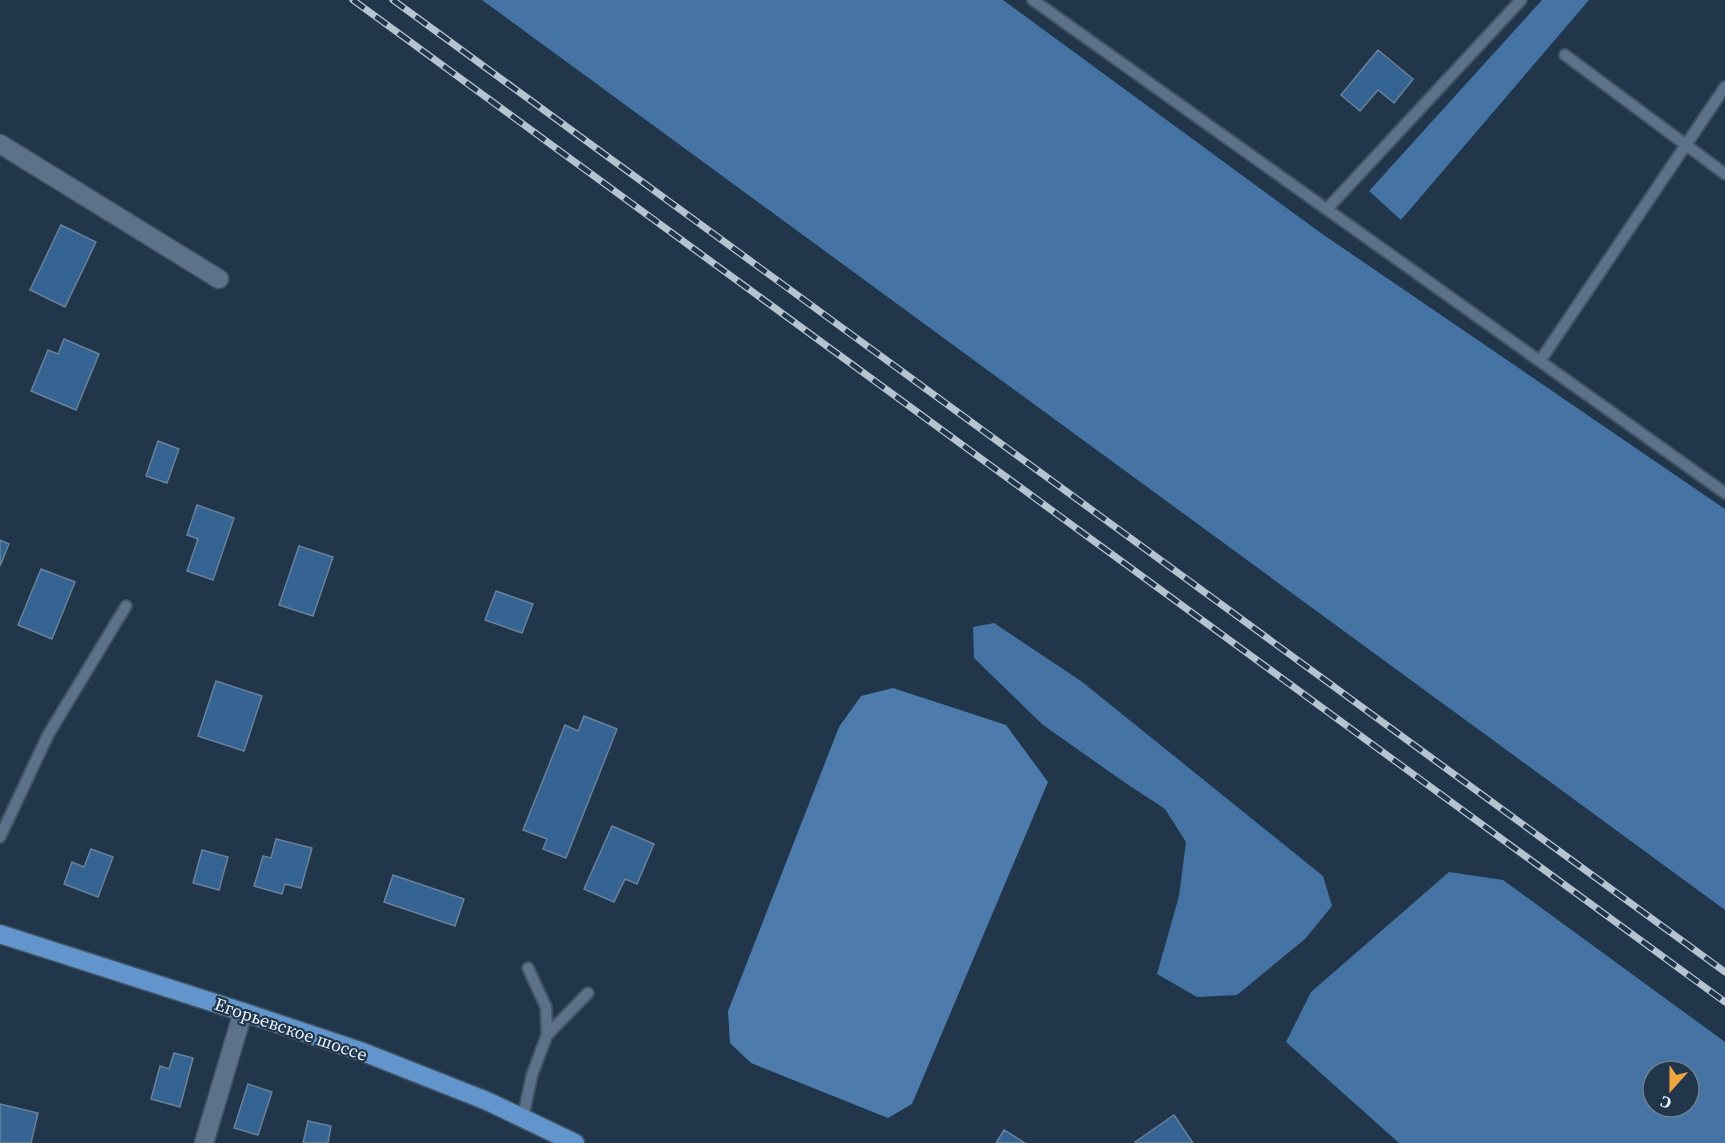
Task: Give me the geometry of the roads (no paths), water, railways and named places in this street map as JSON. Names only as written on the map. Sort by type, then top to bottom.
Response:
[{"type":"main road","name":"Егорьевское шоссе","points":[[0,934],[363,1052],[487,1101],[575,1143]]},
{"type":"street","points":[[0,144],[219,279]]},
{"type":"street","points":[[204,1143],[243,1012]]},
{"type":"lane","points":[[1033,0],[1725,493]]},
{"type":"lane","points":[[1327,209],[1521,0]]},
{"type":"lane","points":[[1565,55],[1725,174]]},
{"type":"lane","points":[[1540,361],[1725,87]]},
{"type":"lane","points":[[0,837],[48,735],[126,606]]},
{"type":"lane","points":[[523,1117],[532,1075],[547,1035],[546,1007],[528,968]]},
{"type":"lane","points":[[547,1035],[588,993]]},
{"type":"railway","points":[[353,0],[1725,1002]]},
{"type":"railway","points":[[393,0],[1725,972]]}]
